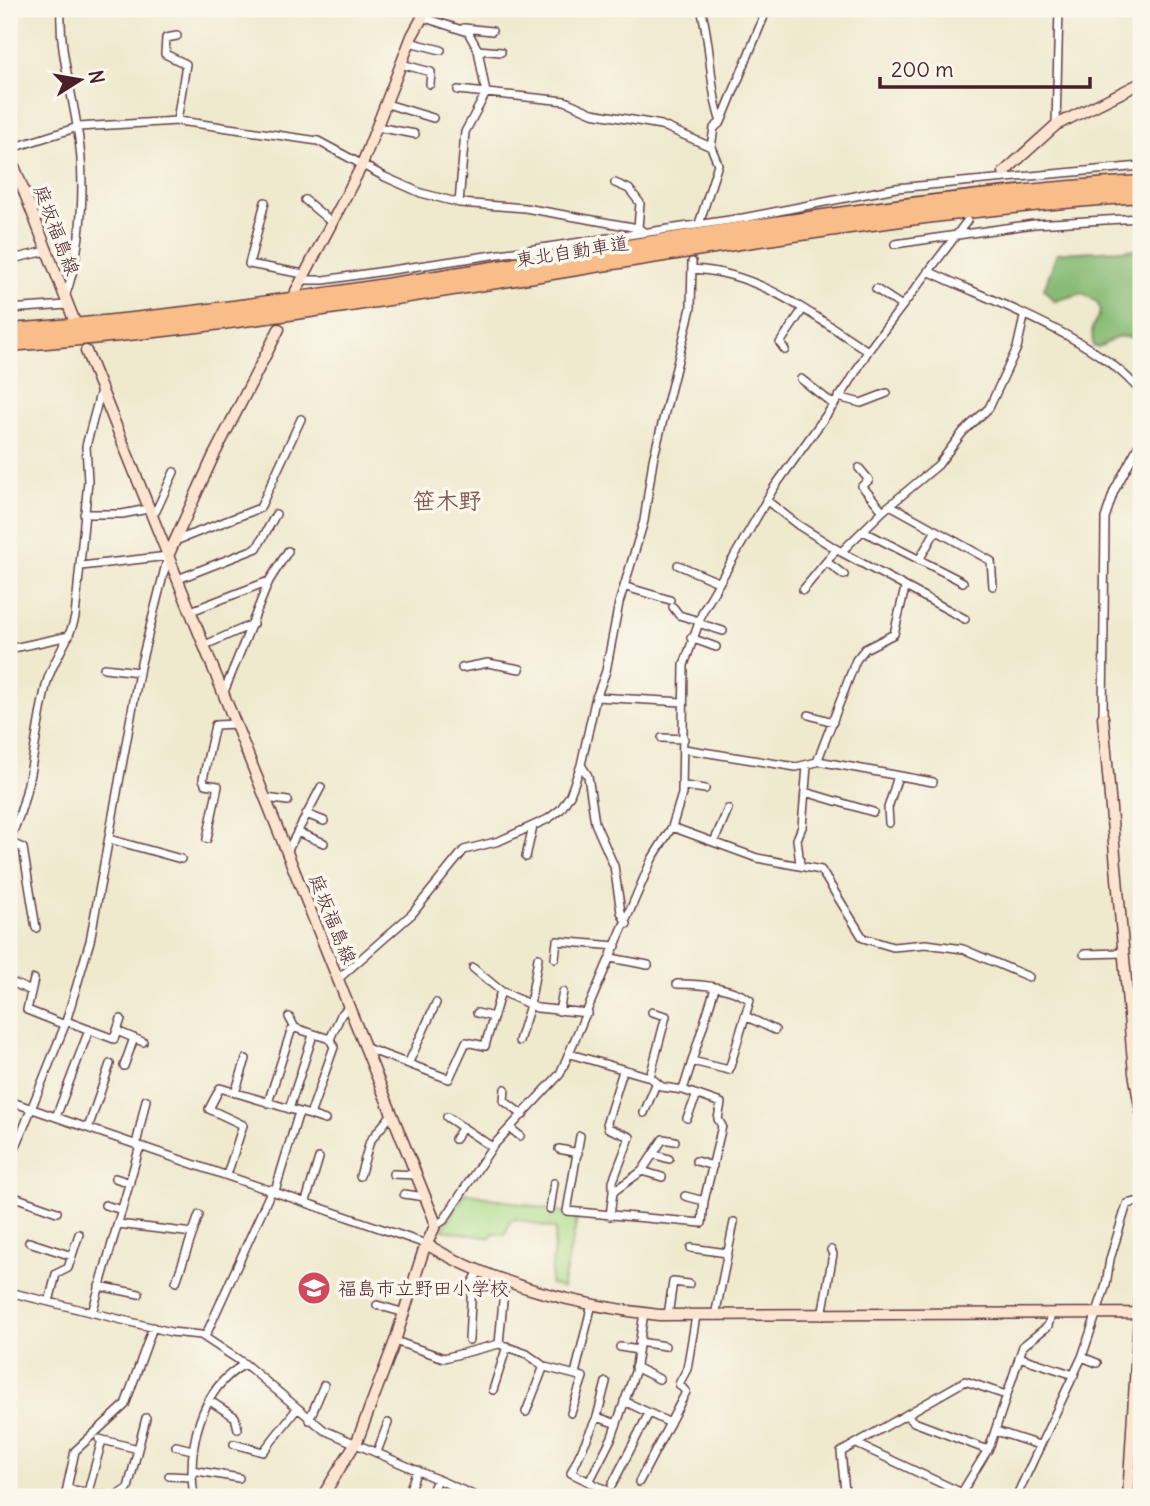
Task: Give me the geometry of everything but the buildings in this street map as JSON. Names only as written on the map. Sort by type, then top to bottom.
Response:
[{"type":"highway","name":"東北自動車道","points":[[9,331],[152,319],[296,301],[860,214],[1141,183]]},
{"type":"highway","name":"東北自動車道","points":[[9,344],[237,321],[807,233],[1038,204],[1141,195]]},
{"type":"street","points":[[9,309],[66,301],[70,283],[83,193],[78,127],[61,36],[61,9]]},
{"type":"street","points":[[408,9],[463,28],[492,31]]},
{"type":"street","points":[[701,9],[712,54],[715,105],[721,122]]},
{"type":"street","points":[[699,224],[718,164],[711,147],[714,128],[721,122],[767,9]]},
{"type":"street","points":[[1056,125],[1059,9]]},
{"type":"street","points":[[296,291],[362,164],[409,42],[424,13]]},
{"type":"street","points":[[459,203],[465,132],[486,93],[478,50],[463,28]]},
{"type":"street","points":[[177,36],[166,38],[165,54],[186,64],[177,121]]},
{"type":"street","points":[[409,42],[441,50]]},
{"type":"street","points":[[478,50],[501,52]]},
{"type":"street","points":[[401,64],[431,72],[430,84]]},
{"type":"street","points":[[991,183],[1056,125],[1141,83]]},
{"type":"street","points":[[458,90],[554,99],[592,113],[643,119],[711,147]]},
{"type":"street","points":[[387,104],[433,118]]},
{"type":"street","points":[[9,151],[78,127],[177,121],[318,141],[421,192],[459,203],[525,208],[641,231]]},
{"type":"street","points":[[377,127],[415,134]]},
{"type":"street","name":"庭坂福島線","points":[[9,151],[74,320]]},
{"type":"street","points":[[265,202],[249,264],[324,280],[641,231],[687,229],[699,224],[896,188],[991,183],[1141,166]]},
{"type":"street","points":[[615,183],[629,189],[640,203],[641,231]]},
{"type":"street","points":[[305,200],[331,222]]},
{"type":"street","points":[[895,244],[1034,224],[1141,218]]},
{"type":"street","points":[[322,1497],[356,1444],[405,1313],[426,1244],[435,1226],[444,1220],[492,1147],[554,1082],[570,1054],[627,924],[652,859],[672,827],[684,786],[684,666],[691,638],[718,582],[766,500],[868,351],[967,221]]},
{"type":"street","points":[[9,254],[12,259],[47,251]]},
{"type":"street","points":[[338,979],[412,914],[464,850],[499,841],[533,826],[561,809],[570,794],[581,765],[596,698],[607,664],[619,603],[644,521],[646,492],[662,419],[680,359],[691,308],[692,266],[734,274],[803,309],[868,351]]},
{"type":"street","points":[[928,271],[1093,351],[1132,381],[1141,392]]},
{"type":"street","points":[[876,289],[902,306]]},
{"type":"street","points":[[785,350],[780,343],[803,309]]},
{"type":"street","points":[[803,590],[838,551],[938,465],[963,432],[989,408],[1017,348],[1024,317]]},
{"type":"street","points":[[9,1164],[66,1023],[90,941],[139,672],[168,556],[213,457],[279,329]]},
{"type":"street","name":"庭坂福島線","points":[[86,351],[435,1226]]},
{"type":"street","points":[[801,379],[836,401],[861,403],[887,393]]},
{"type":"street","points":[[36,928],[23,848],[9,839],[25,787],[47,682],[69,636],[79,593],[88,481],[86,446],[101,389]]},
{"type":"street","points":[[175,541],[260,508],[301,419]]},
{"type":"street","points":[[1140,1105],[1104,717],[1105,518],[1114,491],[1141,441]]},
{"type":"street","points":[[859,468],[869,480],[862,486],[887,508],[991,561],[993,586]]},
{"type":"street","points":[[85,513],[156,511],[174,472]]},
{"type":"street","points":[[766,500],[838,551],[965,619]]},
{"type":"street","points":[[178,579],[257,548],[276,514]]},
{"type":"street","points":[[863,531],[963,582]]},
{"type":"street","points":[[919,560],[935,532]]},
{"type":"street","points":[[224,692],[269,581],[288,551]]},
{"type":"street","points":[[81,566],[168,556]]},
{"type":"street","points":[[828,563],[844,575]]},
{"type":"street","points":[[678,565],[718,582]]},
{"type":"street","points":[[191,611],[269,581]]},
{"type":"street","points":[[626,587],[672,603],[679,615],[723,631]]},
{"type":"street","points":[[818,761],[856,660],[865,649],[894,634],[905,588]]},
{"type":"street","points":[[205,645],[253,624]]},
{"type":"street","points":[[9,649],[69,636]]},
{"type":"street","points":[[691,638],[716,647]]},
{"type":"street","points":[[462,668],[488,663],[520,669]]},
{"type":"street","points":[[104,668],[139,672]]},
{"type":"street","points":[[596,698],[683,702]]},
{"type":"street","points":[[809,715],[833,722]]},
{"type":"street","points":[[206,839],[218,786],[205,784],[203,779],[215,725],[236,723]]},
{"type":"street","points":[[662,738],[684,738]]},
{"type":"street","points":[[684,749],[724,758],[807,766],[818,761],[933,782]]},
{"type":"street","points":[[581,765],[588,776],[595,823],[614,866],[621,912],[627,924]]},
{"type":"street","points":[[800,864],[797,839],[802,827],[807,766]]},
{"type":"street","points":[[889,823],[888,808],[898,776]]},
{"type":"street","points":[[684,786],[705,789]]},
{"type":"street","points":[[287,852],[321,788]]},
{"type":"street","points":[[805,792],[873,811]]},
{"type":"street","points":[[266,798],[288,800]]},
{"type":"street","points":[[714,842],[728,809]]},
{"type":"street","points":[[306,814],[324,821]]},
{"type":"street","points":[[526,857],[533,826]]},
{"type":"street","points":[[672,827],[757,858],[817,868],[824,873],[863,938],[893,947],[926,944],[963,950],[1028,977]]},
{"type":"street","points":[[297,832],[324,843]]},
{"type":"street","points":[[109,839],[181,859]]},
{"type":"street","points":[[555,958],[557,941],[616,946]]},
{"type":"street","points":[[1084,954],[1124,953]]},
{"type":"street","points":[[519,1041],[530,1005],[538,958]]},
{"type":"street","points":[[611,958],[648,965]]},
{"type":"street","points":[[473,968],[501,991],[530,1005],[588,1013]]},
{"type":"street","points":[[34,979],[27,1010],[114,1039],[121,1019]]},
{"type":"street","points":[[9,981],[31,991]]},
{"type":"street","points":[[677,984],[702,984],[740,993],[750,1000],[729,1070],[692,1061]]},
{"type":"street","points":[[683,1090],[715,988]]},
{"type":"street","points":[[366,1048],[449,1079],[466,1042],[485,1046],[501,991]]},
{"type":"street","points":[[559,1011],[563,992]]},
{"type":"street","points":[[409,1062],[436,1003]]},
{"type":"street","points":[[330,1040],[341,1015],[349,1006]]},
{"type":"street","points":[[650,1077],[666,1016],[652,1012]]},
{"type":"street","points":[[477,1013],[493,1017]]},
{"type":"street","points":[[745,1016],[775,1030]]},
{"type":"street","points":[[289,1017],[295,1028],[330,1040],[334,1047],[310,1115]]},
{"type":"street","points":[[268,1102],[291,1031],[295,1028]]},
{"type":"street","points":[[56,1117],[89,1030]]},
{"type":"street","points":[[117,1031],[143,1042]]},
{"type":"street","points":[[289,1109],[313,1035]]},
{"type":"street","points":[[124,1066],[134,1038]]},
{"type":"street","points":[[570,1054],[650,1077],[656,1084],[670,1090],[683,1090],[721,1103],[718,1119],[722,1126],[704,1201],[702,1223],[567,1211],[580,1136]]},
{"type":"street","points":[[235,1093],[246,1059]]},
{"type":"street","points":[[88,1128],[110,1064]]},
{"type":"street","points":[[610,1216],[613,1181],[631,1137],[608,1128],[607,1122],[623,1071]]},
{"type":"street","points":[[644,1113],[656,1084]]},
{"type":"street","points":[[227,1175],[243,1125],[209,1109],[220,1088],[325,1120]]},
{"type":"street","points":[[505,1088],[504,1101],[523,1115]]},
{"type":"street","points":[[687,1118],[697,1095]]},
{"type":"street","points":[[92,1313],[130,1183],[146,1100]]},
{"type":"street","points":[[9,1101],[426,1244],[505,1279],[592,1304],[644,1313],[696,1316],[1140,1313]]},
{"type":"street","points":[[205,1337],[274,1190],[299,1112]]},
{"type":"street","points":[[360,1176],[370,1141],[389,1113]]},
{"type":"street","points":[[447,1116],[492,1147]]},
{"type":"street","points":[[455,1139],[463,1127]]},
{"type":"street","points":[[510,1128],[520,1136]]},
{"type":"street","points":[[613,1192],[642,1171],[663,1139],[676,1141]]},
{"type":"street","points":[[559,1150],[578,1153]]},
{"type":"street","points":[[653,1154],[668,1159]]},
{"type":"street","points":[[306,1201],[319,1158]]},
{"type":"street","points":[[696,1161],[713,1166]]},
{"type":"street","points":[[642,1171],[662,1177]]},
{"type":"street","points":[[393,1174],[416,1175]]},
{"type":"street","points":[[115,1178],[130,1183]]},
{"type":"street","points":[[550,1209],[554,1183]]},
{"type":"street","points":[[404,1194],[425,1197]]},
{"type":"street","points":[[9,1195],[57,1212]]},
{"type":"street","points":[[685,1196],[704,1201]]},
{"type":"street","points":[[1016,1497],[1082,1357],[1126,1204],[1141,1201]]},
{"type":"street","points":[[106,1205],[122,1210]]},
{"type":"street","points":[[176,1282],[199,1215]]},
{"type":"street","points":[[715,1316],[734,1222]]},
{"type":"street","points":[[118,1224],[193,1233]]},
{"type":"street","points":[[49,1301],[56,1274],[68,1268],[79,1234]]},
{"type":"street","points":[[29,1242],[72,1256]]},
{"type":"street","points":[[691,1248],[727,1253]]},
{"type":"street","points":[[822,1316],[833,1254],[831,1250]]},
{"type":"street","points":[[469,1340],[472,1283],[481,1269]]},
{"type":"street","points":[[493,1390],[503,1345],[505,1279]]},
{"type":"street","points":[[1128,1497],[1137,1415],[1141,1280]]},
{"type":"street","points":[[668,1315],[673,1282],[690,1284]]},
{"type":"street","points":[[99,1286],[139,1294]]},
{"type":"street","points":[[9,1292],[205,1337],[245,1364],[296,1410],[324,1430],[478,1497]]},
{"type":"street","points":[[575,1374],[592,1304]]},
{"type":"street","points":[[377,1305],[405,1313]]},
{"type":"street","points":[[589,1482],[617,1424],[635,1367],[644,1313]]},
{"type":"street","points":[[857,1444],[961,1495],[996,1431],[1023,1346],[1048,1326],[1051,1314]]},
{"type":"street","points":[[639,1482],[686,1392],[680,1384],[687,1369],[696,1316]]},
{"type":"street","points":[[146,1418],[128,1488],[115,1497],[88,1492],[66,1493],[73,1455],[121,1411],[129,1400],[153,1327]]},
{"type":"street","points":[[395,1341],[443,1357],[503,1345],[527,1354],[544,1366],[583,1377],[571,1413]]},
{"type":"street","points":[[620,1348],[665,1346]]},
{"type":"street","points":[[1019,1357],[1073,1375]]},
{"type":"street","points":[[1082,1357],[1097,1363]]},
{"type":"street","points":[[194,1497],[192,1450],[196,1430],[210,1401],[230,1372],[245,1364]]},
{"type":"street","points":[[526,1412],[544,1366]]},
{"type":"street","points":[[635,1367],[659,1379]]},
{"type":"street","points":[[858,1497],[845,1491],[841,1452],[965,1381],[1006,1395]]},
{"type":"street","points":[[606,1382],[597,1417],[571,1473],[610,1488],[649,1413]]},
{"type":"street","points":[[309,1420],[324,1385]]},
{"type":"street","points":[[210,1401],[235,1417],[239,1429]]},
{"type":"street","points":[[624,1401],[670,1423]]},
{"type":"street","points":[[234,1444],[263,1452],[296,1410]]},
{"type":"street","points":[[907,1416],[914,1422],[988,1450]]},
{"type":"street","points":[[597,1417],[617,1424]]},
{"type":"street","points":[[377,1452],[388,1423]]},
{"type":"street","points":[[996,1431],[1039,1445]]},
{"type":"street","points":[[93,1434],[102,1440],[138,1449]]},
{"type":"street","points":[[88,1492],[102,1440]]},
{"type":"street","points":[[176,1446],[192,1450]]},
{"type":"street","points":[[407,1497],[417,1470]]},
{"type":"street","points":[[169,1476],[192,1474],[239,1478]]},
{"type":"street","points":[[430,1497],[437,1479]]},
{"type":"street","points":[[453,1497],[456,1487]]},
{"type":"green space","points":[[1141,249],[1141,339],[1118,337],[1098,348],[1093,346],[1092,328],[1100,313],[1098,303],[1083,293],[1054,301],[1044,289],[1057,253]]},
{"type":"green space","points":[[465,1193],[578,1215],[562,1288],[550,1284],[556,1229],[515,1219],[511,1220],[505,1234],[493,1233],[491,1238],[442,1230]]},
{"type":"place","name":"福島市立野田小学校","points":[[314,1288]]},
{"type":"district","name":"笹木野","points":[[447,500]]}]
